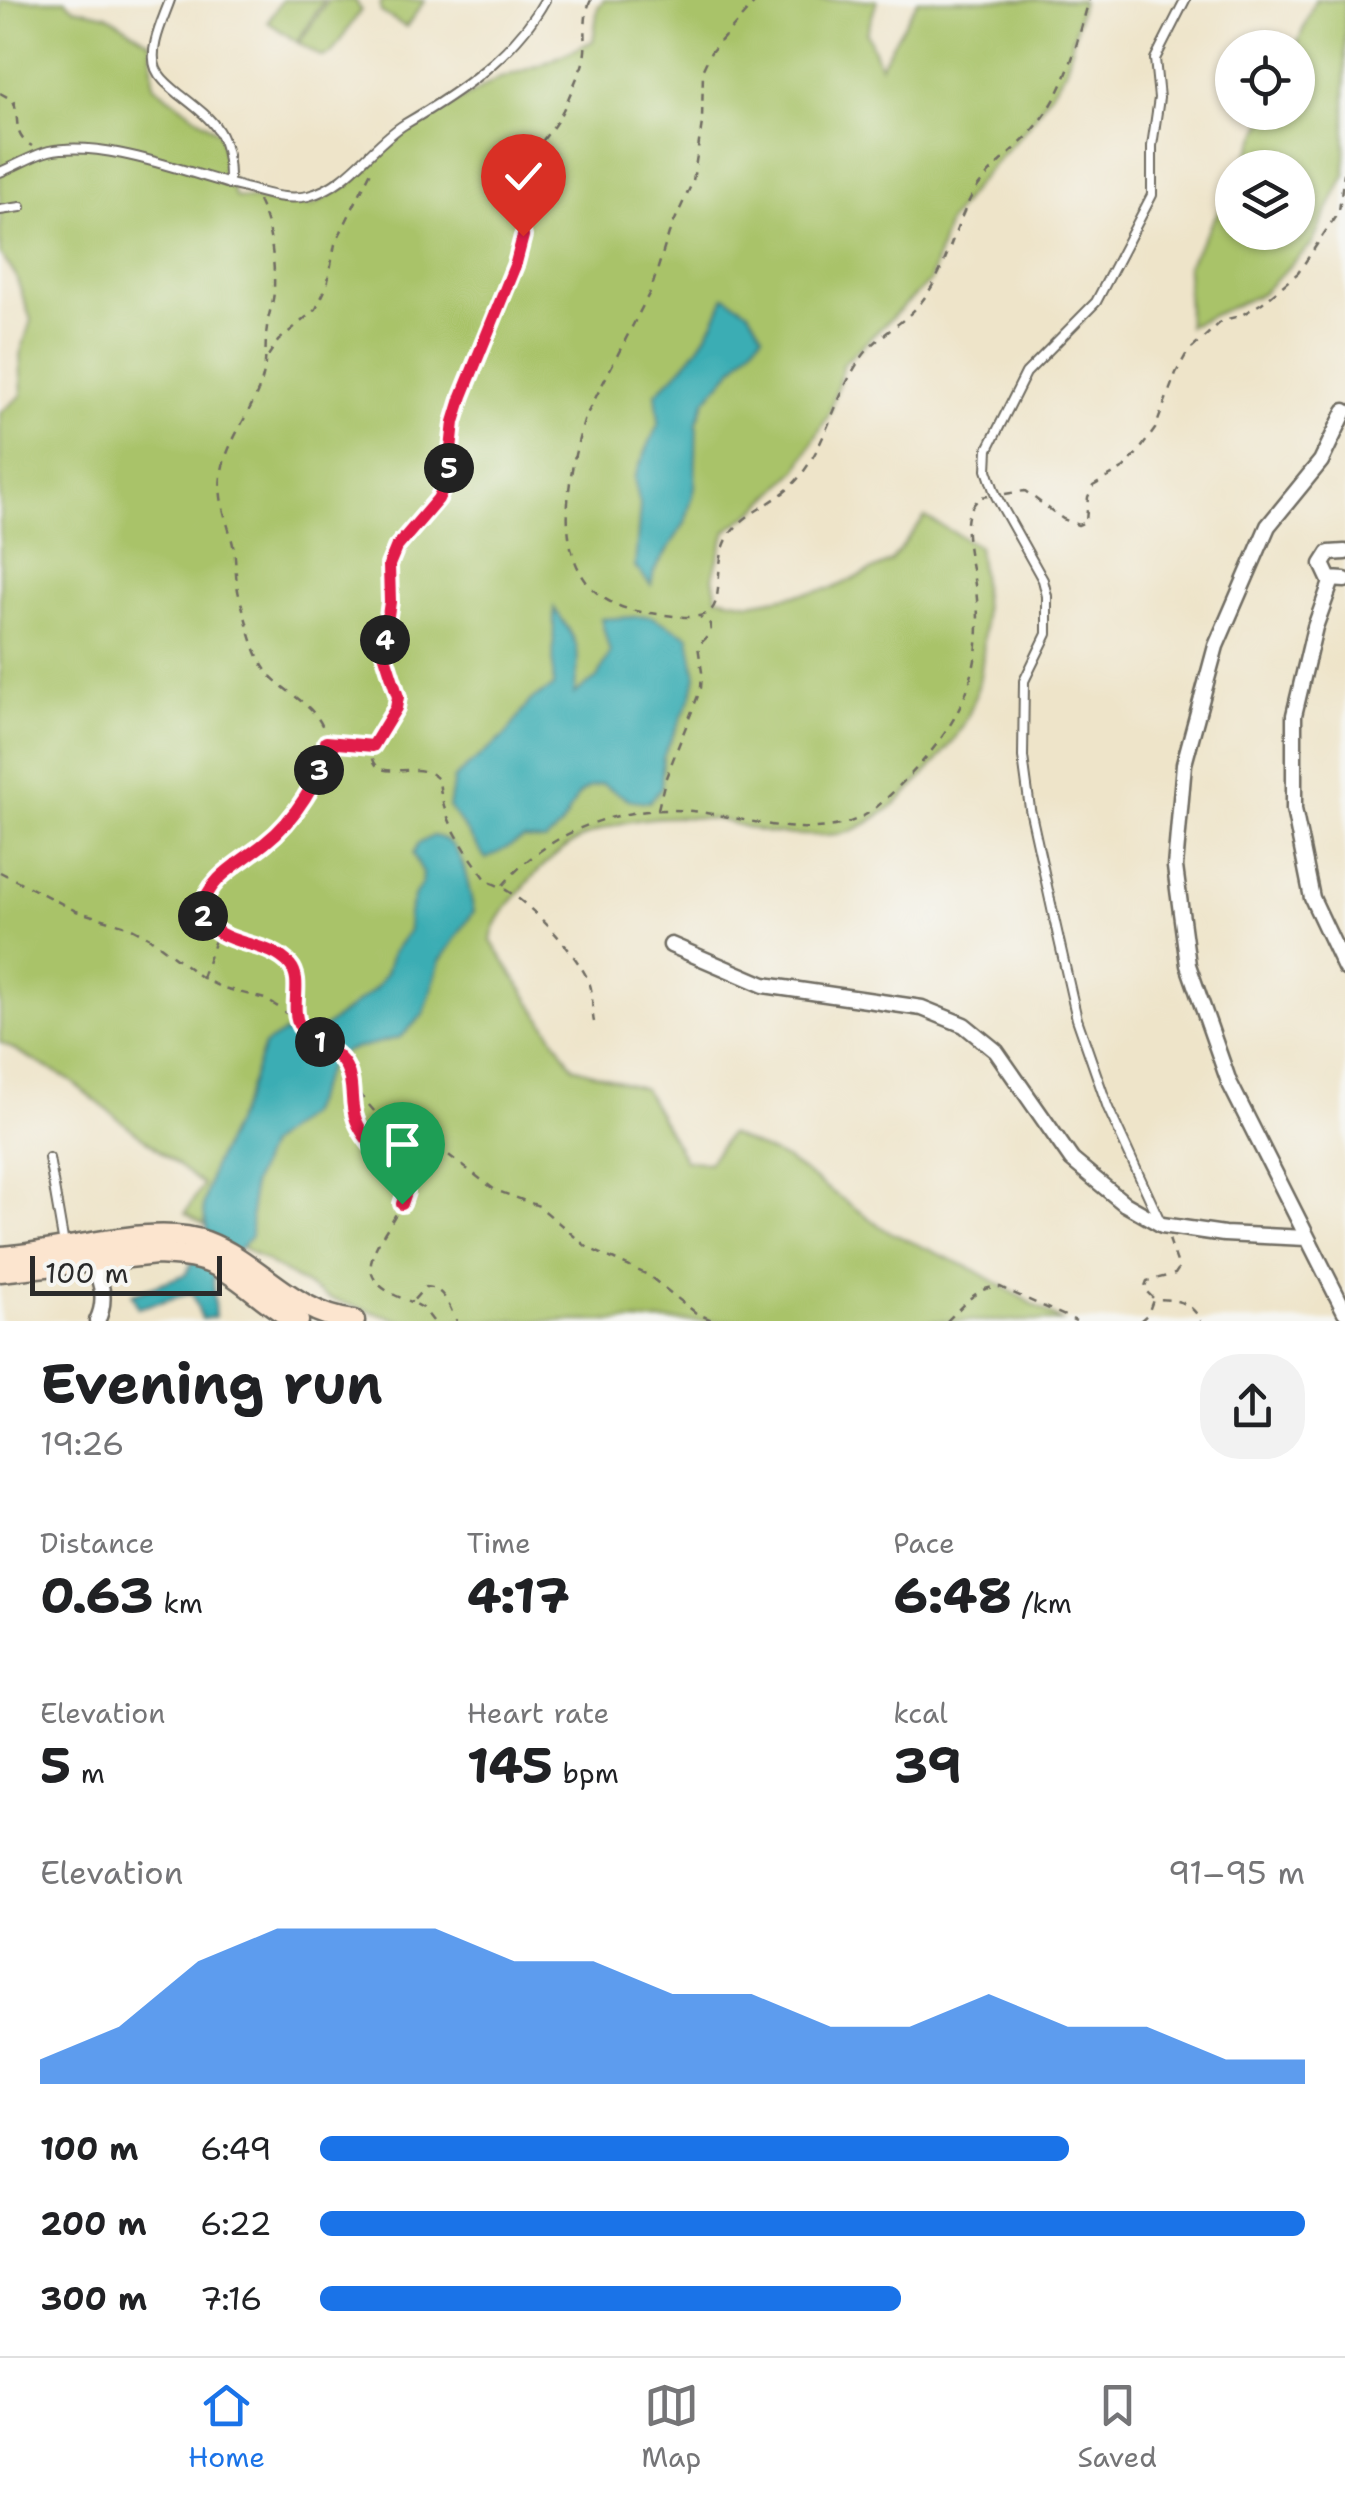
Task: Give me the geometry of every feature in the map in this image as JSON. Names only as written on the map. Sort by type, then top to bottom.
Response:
[{"type":"street","points":[[1345,410],[1321,461],[1268,526],[1216,646],[1184,764],[1175,867],[1188,965],[1230,1082],[1345,1312]]},
{"type":"street","points":[[1345,552],[1334,551],[1324,559],[1322,569],[1338,580],[1315,627],[1294,715],[1294,809],[1312,898],[1345,968]]},
{"type":"street","points":[[671,945],[764,986],[922,1008],[964,1025],[996,1051],[1072,1160],[1125,1204],[1162,1225],[1224,1234],[1306,1238]]},
{"type":"street","points":[[0,1257],[64,1250],[156,1254],[206,1242],[298,1321]]},
{"type":"street","points":[[0,1271],[91,1254]]},
{"type":"street","points":[[91,1254],[102,1282],[102,1310],[97,1321]]},
{"type":"street","points":[[232,1266],[310,1310],[354,1321]]},
{"type":"lane","points":[[170,0],[155,44],[155,68],[165,82],[214,121],[228,157],[228,184]]},
{"type":"lane","points":[[0,172],[48,152],[86,151],[147,159],[280,197],[307,196],[330,187],[396,130],[460,92],[531,24],[545,0]]},
{"type":"lane","points":[[1162,1225],[1108,1108],[1077,1020],[1030,809],[1023,757],[1024,680],[1047,634],[1047,596],[1043,580],[996,496],[987,470],[988,449],[1026,373],[1096,302],[1152,196],[1152,146],[1159,98],[1155,59],[1185,0]]},
{"type":"lane","points":[[0,210],[21,207]]},
{"type":"lane","points":[[50,1158],[64,1250]]},
{"type":"path","points":[[592,0],[584,26],[588,44],[584,60],[558,120],[533,154],[523,190],[523,236],[516,263],[462,396],[454,422],[448,477],[438,499],[396,548],[389,565],[390,602],[383,650],[398,697],[396,708],[373,746],[372,758],[386,770],[424,768],[439,780],[441,805],[488,882],[503,886],[513,898],[544,919],[588,980],[594,1022]]},
{"type":"path","points":[[758,0],[711,52],[703,69],[702,123],[693,182],[669,234],[651,290],[578,440],[568,501],[568,540],[589,586],[607,603],[629,611],[684,616],[710,612],[716,603],[721,548],[736,526],[797,481],[856,365],[920,304],[936,281],[972,196],[1030,134],[1062,90],[1089,0]]},
{"type":"path","points":[[0,93],[13,100],[16,130],[22,141],[48,152]]},
{"type":"path","points":[[267,358],[278,341],[316,309],[327,286],[335,244],[383,142]]},
{"type":"path","points":[[503,886],[524,860],[582,826],[632,812],[690,810],[804,828],[839,826],[869,812],[940,744],[964,703],[974,659],[977,602],[968,516],[980,497],[1025,490],[1063,520],[1078,525],[1086,522],[1093,486],[1124,468],[1139,451],[1155,428],[1187,353],[1206,332],[1262,303],[1298,273],[1338,211],[1345,166]]},
{"type":"path","points":[[252,190],[265,215],[274,290],[267,323],[267,358],[261,383],[222,471],[220,497],[235,557],[234,576],[260,660],[269,674],[313,710],[326,742],[325,756],[315,778],[291,815],[268,841],[212,883],[201,911],[207,926],[262,948],[292,966],[299,1025]]},
{"type":"path","points":[[658,812],[665,780],[701,688],[698,646],[711,633],[710,624],[699,616]]},
{"type":"path","points":[[326,742],[373,746]]},
{"type":"path","points":[[0,872],[76,911],[130,927],[220,987],[265,999],[341,1060],[354,1088],[382,1120],[423,1138],[486,1184],[539,1206],[588,1248],[648,1275],[696,1313],[714,1321]]},
{"type":"path","points":[[202,978],[217,932]]},
{"type":"path","points":[[354,1088],[356,1121],[406,1192],[374,1248],[372,1270],[382,1290],[423,1308],[433,1321]]},
{"type":"path","points":[[402,1182],[423,1138]]},
{"type":"path","points":[[1162,1225],[1179,1268],[1175,1274],[1147,1281],[1144,1289],[1154,1299],[1182,1300],[1201,1321]]},
{"type":"path","points":[[947,1321],[981,1289],[990,1286],[1076,1321]]},
{"type":"path","points":[[412,1302],[425,1288],[434,1288],[443,1294],[457,1321]]},
{"type":"path","points":[[1140,1321],[1154,1299]]},
{"type":"green space","points":[[0,0],[65,0],[74,8],[107,15],[151,43],[153,85],[219,133],[235,197],[312,206],[351,182],[408,130],[498,79],[593,41],[598,7],[604,0],[877,0],[867,33],[880,66],[918,0],[1082,0],[1066,70],[1028,126],[948,222],[930,281],[844,363],[830,412],[797,470],[756,510],[726,531],[713,577],[717,597],[750,603],[834,588],[890,562],[925,517],[978,546],[983,606],[981,668],[972,706],[960,730],[903,797],[877,817],[847,832],[770,833],[718,820],[660,817],[613,825],[590,834],[549,860],[531,879],[501,915],[491,941],[573,1067],[644,1089],[685,1160],[708,1163],[729,1134],[786,1159],[887,1231],[975,1270],[1061,1321],[402,1321],[328,1298],[185,1213],[203,1185],[68,1079],[0,1042],[0,413],[22,395],[20,355],[31,320],[15,274],[0,254]]},
{"type":"green space","points":[[282,0],[324,0],[297,42],[268,22]]},
{"type":"green space","points":[[328,0],[355,0],[361,10],[331,54],[322,57],[299,43]]},
{"type":"green space","points":[[383,0],[425,0],[406,27],[381,12]]},
{"type":"green space","points":[[1315,0],[1345,0],[1345,175],[1315,237],[1315,150],[1250,150],[1260,130],[1315,130],[1315,30],[1303,30]]},
{"type":"green space","points":[[1215,217],[1215,250],[1306,250],[1261,294],[1188,326],[1187,266]]},
{"type":"water","points":[[725,296],[749,311],[763,334],[705,401],[697,422],[695,488],[685,523],[654,571],[651,585],[635,567],[640,505],[634,478],[659,422],[656,393],[697,349]]},
{"type":"water","points":[[554,608],[577,648],[574,694],[597,678],[610,653],[601,619],[650,616],[689,636],[696,676],[692,695],[663,757],[661,789],[649,802],[630,800],[602,784],[592,787],[580,793],[561,826],[545,841],[524,839],[486,859],[449,807],[454,778],[506,735],[530,701],[553,687]]},
{"type":"water","points":[[433,836],[444,839],[458,854],[474,911],[440,961],[424,1014],[401,1037],[346,1051],[331,1060],[308,1113],[268,1145],[252,1185],[251,1236],[213,1278],[215,1317],[202,1319],[192,1293],[138,1308],[132,1294],[186,1274],[207,1230],[203,1207],[212,1169],[245,1100],[264,1045],[284,1033],[306,1041],[375,989],[386,973],[392,953],[409,930],[408,916],[422,884],[423,873],[413,854],[418,844]]},
{"type":"route","points":[[402,1204],[406,1192],[402,1182],[356,1121],[354,1088],[346,1067],[299,1025],[292,966],[262,948],[207,926],[201,911],[212,883],[268,841],[291,815],[315,778],[325,756],[326,742],[373,746],[396,708],[398,697],[383,650],[390,602],[389,565],[407,532],[438,499],[448,477],[454,422],[462,396],[497,313],[523,236]]}]
